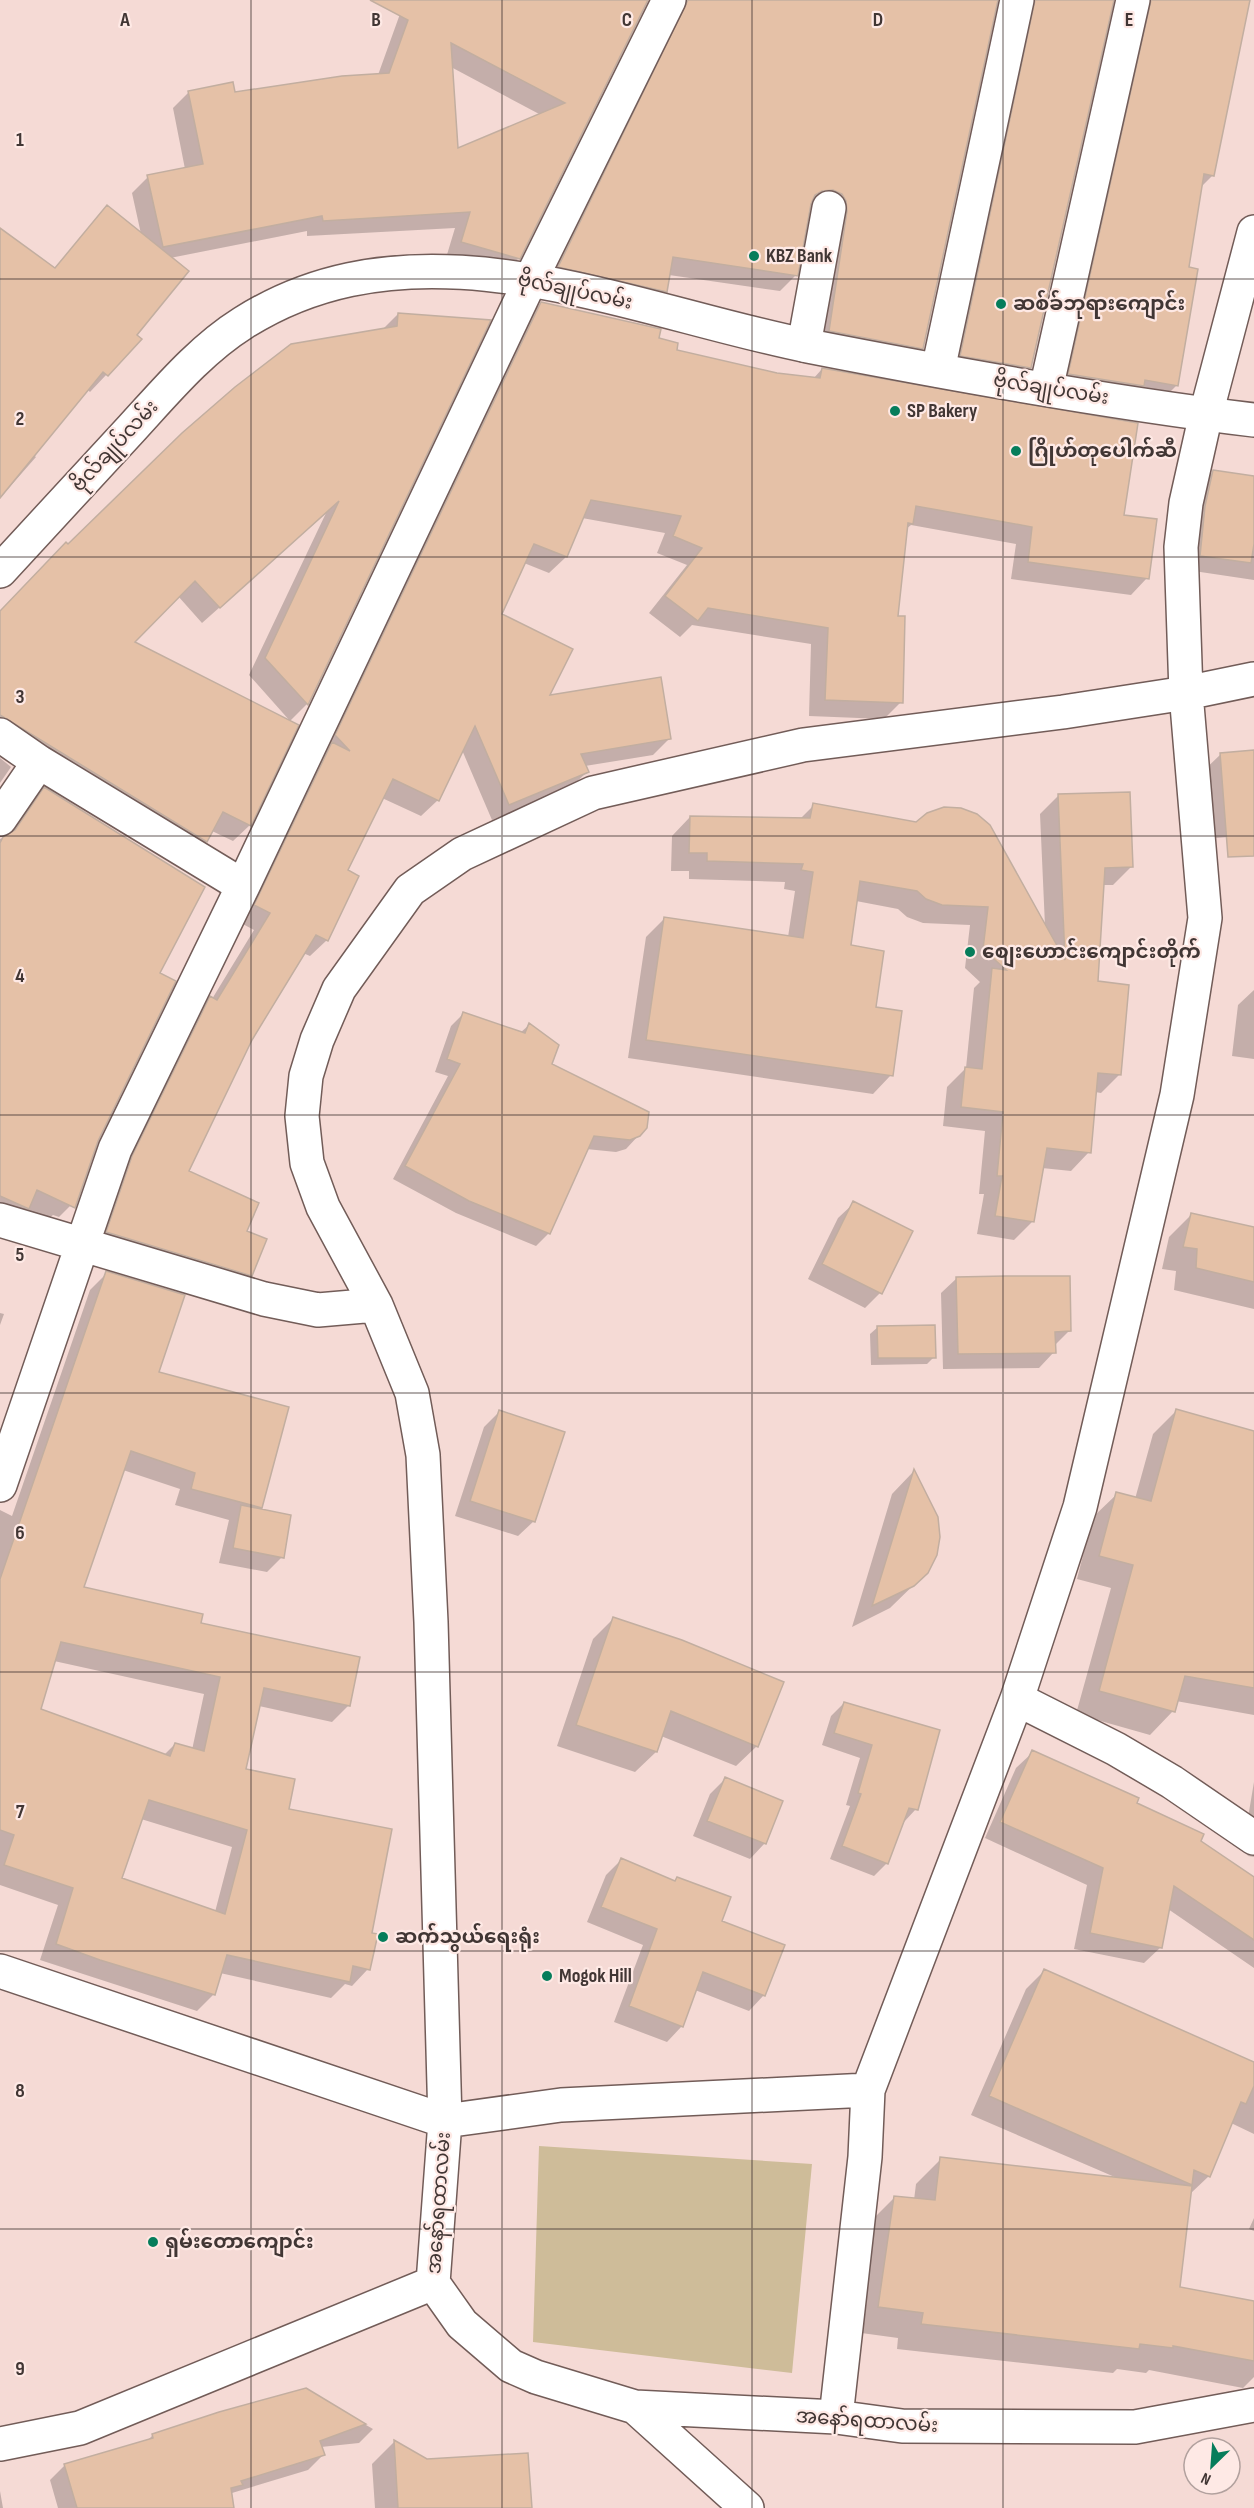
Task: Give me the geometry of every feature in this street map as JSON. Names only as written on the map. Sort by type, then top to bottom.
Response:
[{"type":"street","points":[[0,1485],[80,1245],[115,1149],[243,886],[531,279],[669,0]]},
{"type":"street","points":[[938,370],[1017,0]]},
{"type":"street","points":[[1046,389],[1133,0]]},
{"type":"street","points":[[804,345],[829,208]]},
{"type":"street","points":[[836,2417],[865,2157],[868,2090],[1017,1699],[1080,1506],[1177,1095],[1205,918],[1186,693],[1181,547],[1186,502],[1206,414],[1254,232]]},
{"type":"street","name":"ဗိုလ်‌ချုပ်‌လမ်း","points":[[0,571],[180,375],[242,324],[303,292],[383,272],[453,270],[531,279],[804,345],[1046,389],[1254,420]]},
{"type":"street","points":[[868,2090],[561,2105],[445,2121],[431,1622],[423,1455],[412,1393],[376,1305],[323,1207],[307,1163],[302,1116],[306,1076],[317,1040],[339,989],[410,890],[462,854],[593,793],[803,745],[1186,693],[1254,680]]},
{"type":"street","points":[[0,735],[39,762],[243,886]]},
{"type":"street","points":[[0,819],[39,762]]},
{"type":"street","points":[[0,1220],[264,1299],[318,1310],[376,1305]]},
{"type":"street","points":[[1017,1699],[1163,1776],[1254,1838]]},
{"type":"street","name":"အ‌နော်‌ရထာလမ်း","points":[[0,1971],[445,2121],[433,2283],[462,2324],[511,2366],[536,2377],[635,2407],[836,2417],[902,2426],[1135,2427],[1254,2405]]},
{"type":"street","points":[[0,2444],[80,2428],[433,2283]]},
{"type":"street","points":[[635,2407],[747,2508]]},
{"type":"shaded area","points":[[539,2146],[812,2164],[792,2373],[533,2342]]},
{"type":"building","points":[[370,0],[648,0],[520,259],[461,242],[470,212],[323,221],[322,216],[163,247],[147,175],[203,164],[188,91],[233,82],[235,92],[342,76],[389,73],[408,20]],"holes":[[[451,43],[565,103],[458,148]]]},
{"type":"building","points":[[688,0],[998,0],[923,349],[829,331],[847,211],[846,201],[842,194],[833,190],[822,191],[815,195],[811,204],[798,276],[673,257],[667,292],[558,267]]},
{"type":"building","points":[[1035,0],[1114,0],[1031,368],[960,356]]},
{"type":"building","points":[[1151,0],[1250,0],[1214,176],[1204,174],[1189,267],[1198,269],[1178,386],[1145,380],[1144,386],[1068,374]]},
{"type":"building","points":[[107,205],[189,271],[137,335],[142,339],[108,376],[103,372],[0,498],[0,228],[55,268]]},
{"type":"building","points":[[541,302],[661,329],[659,338],[678,343],[677,350],[777,373],[820,378],[822,368],[1138,423],[1124,515],[1157,519],[1149,579],[1028,562],[1032,527],[916,506],[913,524],[908,523],[898,616],[905,616],[903,703],[825,700],[828,628],[708,608],[698,621],[665,596],[702,548],[673,536],[681,516],[591,500],[567,557],[534,544],[502,614],[573,649],[550,695],[661,677],[671,739],[581,754],[589,772],[509,805],[475,726],[439,801],[393,779],[348,870],[359,876],[328,941],[316,935],[252,1040],[189,1171],[259,1203],[247,1231],[267,1239],[252,1276],[106,1232],[132,1156],[210,996],[217,1000],[270,913],[254,905],[332,742],[350,751],[335,735]]},
{"type":"building","points":[[398,313],[491,320],[308,705],[265,658],[339,501],[220,608],[195,581],[135,642],[299,725],[251,826],[223,812],[207,842],[0,715],[0,611],[66,542],[68,544],[182,433],[235,387],[291,344],[397,326]]},
{"type":"building","points":[[1213,470],[1254,476],[1254,544],[1251,563],[1200,556],[1205,506]]},
{"type":"building","points":[[1254,750],[1254,856],[1228,857],[1220,753]]},
{"type":"building","points":[[44,787],[205,887],[160,973],[176,981],[98,1141],[75,1208],[37,1190],[29,1209],[0,1196],[0,843],[3,837],[15,830]]},
{"type":"building","points":[[1130,792],[1133,867],[1105,868],[1098,981],[1129,985],[1121,1075],[1098,1073],[1091,1153],[1047,1148],[1034,1222],[995,1216],[1002,1176],[997,1176],[1003,1112],[961,1107],[965,1067],[982,1069],[992,968],[1006,970],[983,949],[988,907],[942,905],[926,899],[917,891],[860,881],[851,945],[884,951],[876,1007],[902,1011],[893,1076],[646,1040],[664,917],[803,938],[813,872],[801,870],[803,864],[707,861],[707,853],[689,853],[690,816],[810,818],[813,803],[916,822],[927,813],[944,807],[961,808],[977,814],[990,825],[1065,960],[1058,794]]},
{"type":"building","points":[[463,1012],[525,1033],[529,1023],[559,1045],[552,1064],[649,1112],[647,1128],[640,1136],[630,1140],[594,1136],[550,1234],[469,1201],[405,1166],[460,1064],[447,1059]]},
{"type":"building","points":[[853,1201],[913,1231],[882,1294],[822,1264]]},
{"type":"building","points":[[1191,1213],[1254,1227],[1254,1282],[1196,1268],[1197,1249],[1183,1247]]},
{"type":"building","points":[[106,1271],[185,1295],[159,1372],[289,1407],[262,1508],[191,1489],[195,1473],[131,1451],[84,1587],[203,1614],[201,1623],[360,1657],[350,1706],[264,1688],[246,1769],[295,1779],[289,1809],[392,1829],[372,1933],[378,1934],[370,1970],[353,1966],[350,1982],[227,1955],[215,1995],[56,1944],[73,1888],[4,1865],[14,1835],[0,1830],[0,1579]],"holes":[[[61,1642],[220,1677],[204,1751],[175,1743],[170,1756],[41,1709]],[[149,1800],[247,1830],[225,1914],[122,1878]]]},
{"type":"building","points":[[1070,1276],[1071,1331],[1055,1332],[1056,1353],[958,1354],[956,1277]]},
{"type":"building","points":[[935,1325],[936,1358],[878,1358],[877,1326]]},
{"type":"building","points":[[1176,1409],[1254,1431],[1254,1688],[1185,1676],[1175,1712],[1099,1691],[1133,1565],[1099,1556],[1116,1492],[1151,1501]]},
{"type":"building","points":[[499,1410],[565,1432],[535,1522],[470,1501]]},
{"type":"building","points":[[914,1469],[938,1517],[940,1537],[937,1555],[928,1573],[914,1586],[872,1606]]},
{"type":"building","points":[[241,1505],[291,1515],[284,1558],[233,1548]]},
{"type":"building","points":[[613,1617],[682,1640],[784,1682],[758,1747],[671,1711],[657,1752],[576,1725]]},
{"type":"building","points":[[844,1702],[940,1730],[918,1810],[909,1808],[888,1864],[842,1846],[861,1794],[858,1793],[872,1745],[834,1733]]},
{"type":"building","points":[[1032,1750],[1139,1798],[1137,1803],[1204,1834],[1201,1841],[1254,1877],[1254,1940],[1174,1886],[1162,1948],[1090,1933],[1103,1868],[1000,1822]]},
{"type":"building","points":[[725,1777],[783,1801],[766,1844],[707,1821]]},
{"type":"building","points":[[621,1858],[675,1881],[677,1877],[731,1897],[722,1921],[785,1945],[765,1996],[703,1972],[683,2027],[629,2006],[657,1929],[601,1907]]},
{"type":"building","points":[[1044,1969],[1254,2062],[1254,2086],[1246,2104],[1241,2102],[1210,2177],[1194,2170],[1192,2185],[989,2096]]},
{"type":"building","points":[[940,2157],[1192,2186],[1180,2287],[1254,2301],[1254,2361],[1173,2346],[1173,2348],[1140,2344],[1139,2349],[921,2324],[923,2313],[878,2307],[894,2196],[935,2200]]},
{"type":"building","points":[[306,2388],[366,2424],[320,2441],[325,2455],[241,2481],[243,2485],[231,2488],[234,2508],[77,2508],[64,2464],[153,2438],[152,2434],[219,2412]]},
{"type":"building","points":[[394,2440],[427,2459],[528,2453],[532,2508],[398,2508]]},
{"type":"place","name":"KBZ Bank","points":[[754,256]]},
{"type":"place","name":"ဆစ်ခ်ဘုရားကျောင်း","points":[[1001,304]]},
{"type":"place","name":"SP Bakery","points":[[895,411]]},
{"type":"place","name":"ဂြိုဟ်တုပေါက်ဆီ","points":[[1016,451]]},
{"type":"place","name":"စျေးဟောင်းကျောင်းတိုက်","points":[[970,952]]},
{"type":"place","name":"ဆက်သွယ်ရေးရုံး","points":[[383,1937]]},
{"type":"place","name":"Mogok Hill","points":[[547,1976]]},
{"type":"place","name":"ရှမ်းတောကျောင်း","points":[[153,2242]]}]
